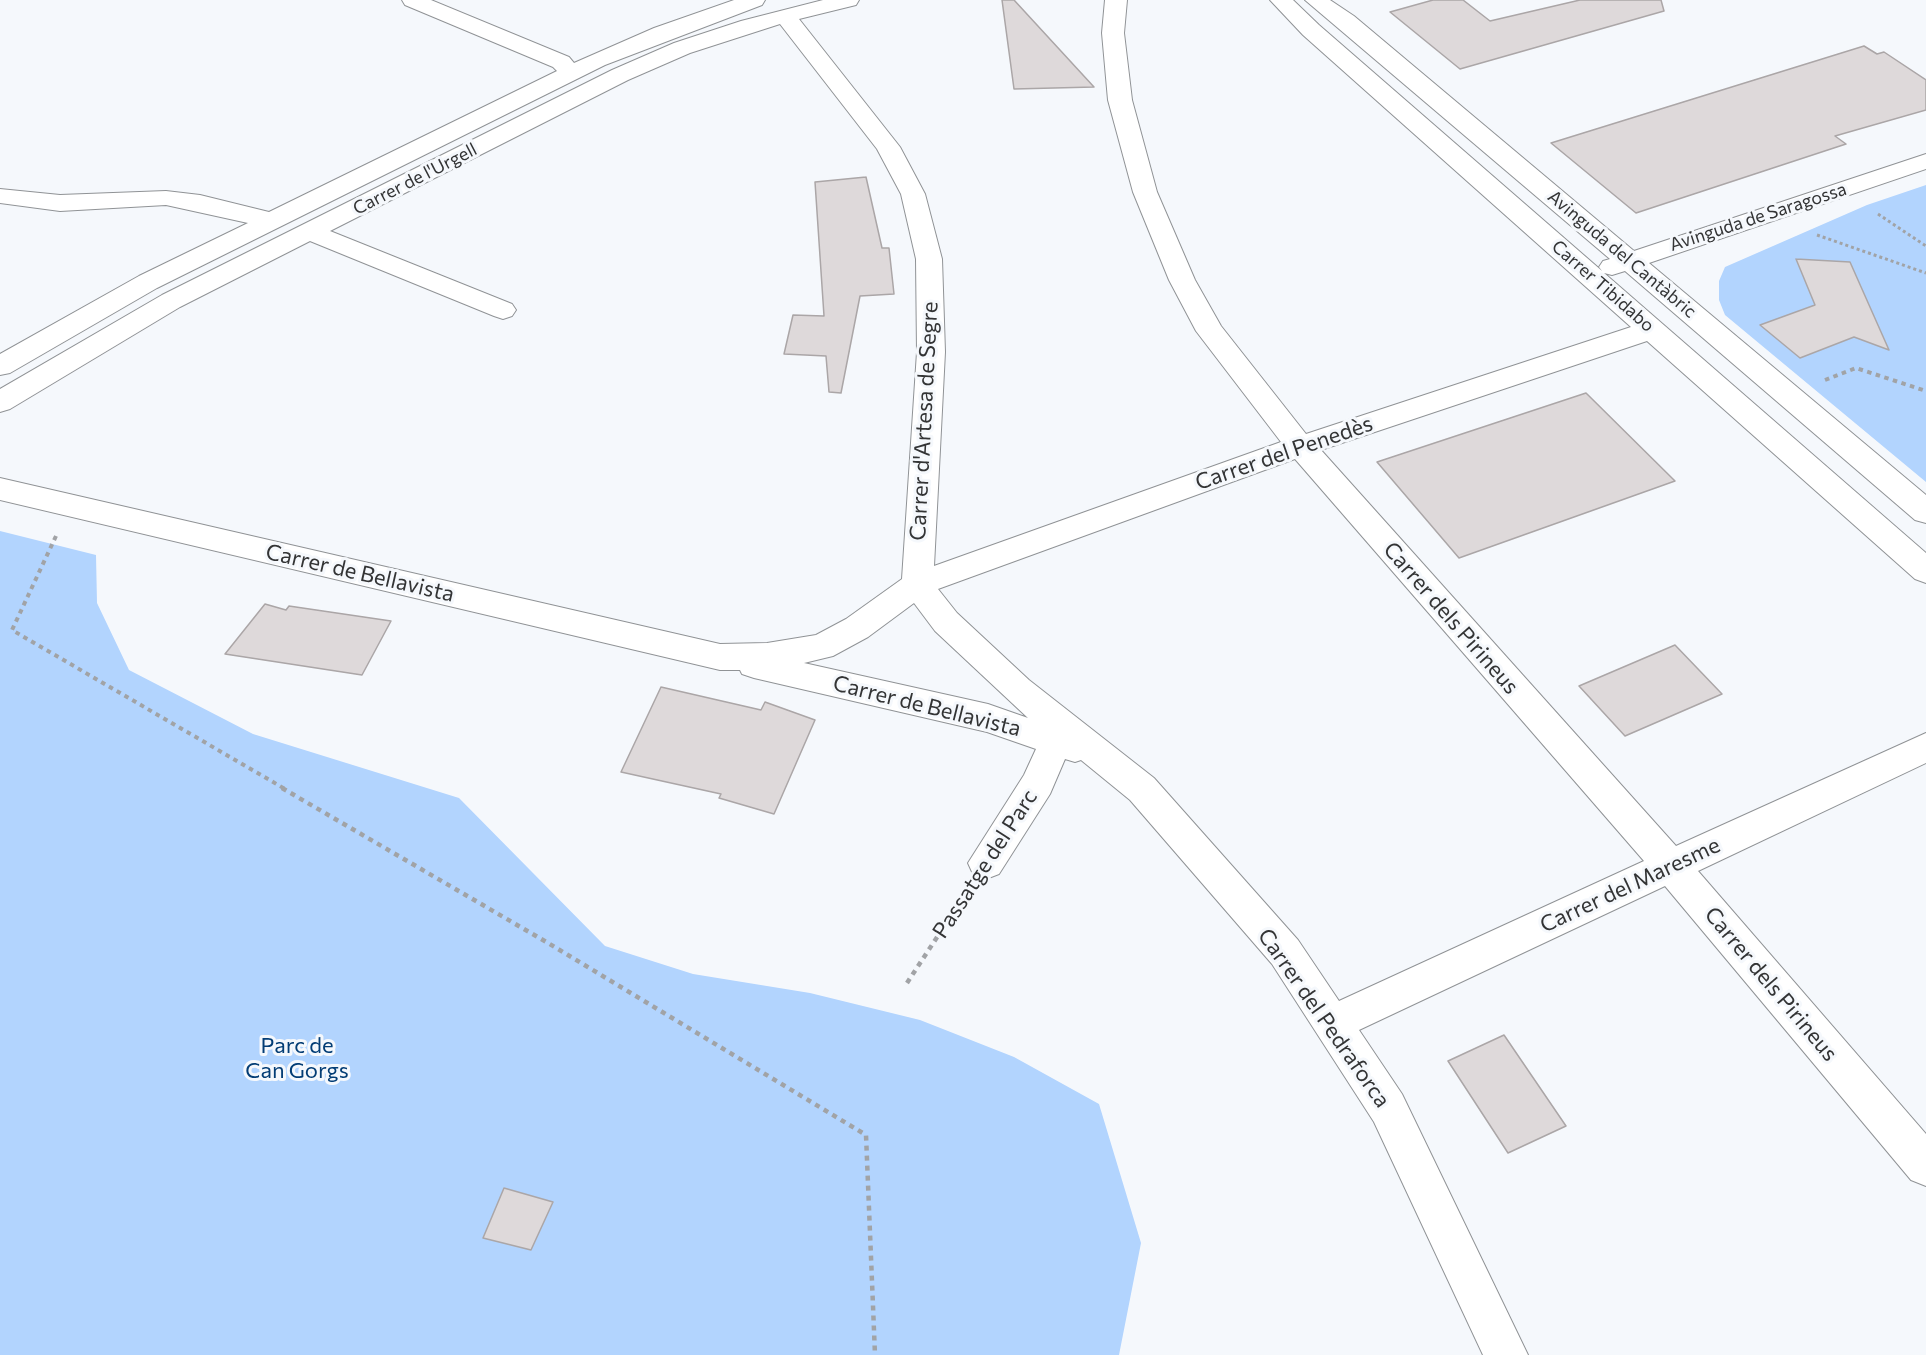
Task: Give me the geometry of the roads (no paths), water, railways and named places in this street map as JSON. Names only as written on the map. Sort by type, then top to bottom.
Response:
[{"type":"street","points":[[413,0],[561,62],[571,74]]},
{"type":"street","name":"Carrer de l'Urgell","points":[[0,366],[148,282],[571,74],[662,33],[754,0]]},
{"type":"street","name":"Carrer de l'Urgell","points":[[0,402],[171,301],[620,75],[682,48],[785,16],[849,0]]},
{"type":"street","name":"Carrer dels Pirineus","points":[[1116,0],[1113,33],[1120,100],[1145,192],[1182,280],[1210,331],[1300,446],[1671,866],[1926,1165]]},
{"type":"street","name":"Carrer Tibidabo","points":[[1281,0],[1311,30],[1926,571]]},
{"type":"street","name":"Avinguda del Cantàbric","points":[[1316,0],[1346,21],[1926,512]]},
{"type":"street","name":"Carrer d'Artesa de Segre","points":[[785,16],[888,147],[913,194],[929,259],[931,352],[917,584]]},
{"type":"street","name":"Avinguda de Saragossa","points":[[1590,274],[1926,161]]},
{"type":"street","points":[[0,196],[60,203],[166,198],[200,203],[272,221]]},
{"type":"street","points":[[309,232],[503,309]]},
{"type":"street","name":"Carrer del Penedès","points":[[917,584],[1300,446],[1653,329]]},
{"type":"street","name":"Carrer de Bellavista","points":[[0,489],[988,718],[1076,749],[1127,777]]},
{"type":"street","points":[[917,584],[946,622],[1017,690],[1127,777]]},
{"type":"street","name":"Carrer de Bellavista","points":[[720,657],[767,656],[822,647],[857,628],[917,584]]},
{"type":"street","name":"Passatge del Parc","points":[[986,863],[1038,783],[1056,741]]},
{"type":"street","name":"Carrer del Maresme","points":[[1333,1023],[1926,747]]},
{"type":"street","name":"Carrer del Pedraforca","points":[[1127,777],[1142,789],[1285,952],[1333,1023],[1388,1108],[1506,1355]]},
{"type":"park label","name":"Parc de Can Gorgs","points":[[297,1058]]}]
